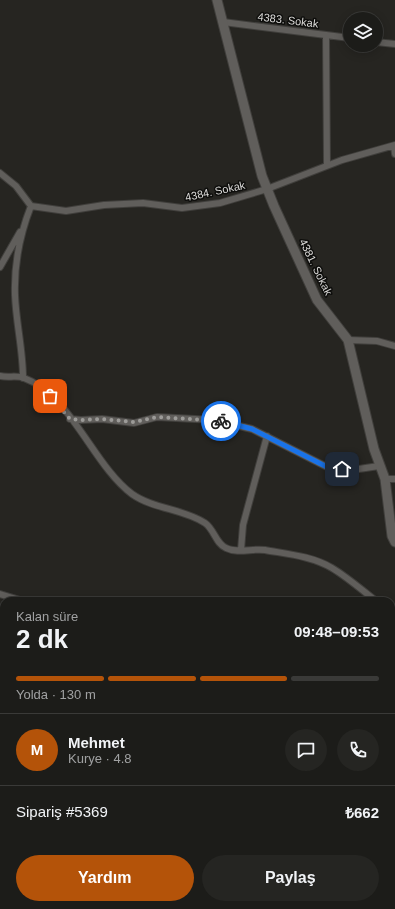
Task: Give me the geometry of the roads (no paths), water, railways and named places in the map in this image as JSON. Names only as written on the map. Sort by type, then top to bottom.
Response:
[{"type":"street","name":"4381. Sokak","points":[[217,0],[262,176],[267,189],[318,300],[348,340],[380,466],[385,479],[392,536],[395,542]]},
{"type":"street","name":"4383. Sokak","points":[[223,22],[343,37]]},
{"type":"street","points":[[326,35],[327,165]]},
{"type":"street","points":[[383,43],[395,44]]},
{"type":"street","points":[[395,146],[395,154]]},
{"type":"street","name":"4384. Sokak","points":[[30,206],[66,211],[104,205],[143,203],[182,208],[220,202],[267,189],[327,165],[395,146]]},
{"type":"street","points":[[0,173],[16,186],[30,206],[21,231],[0,266]]},
{"type":"street","points":[[21,231],[15,295],[23,355],[23,378]]},
{"type":"street","points":[[348,340],[377,341],[395,346]]},
{"type":"street","points":[[0,376],[23,378],[40,387],[60,405],[117,480],[133,495],[174,512],[193,516],[207,524],[216,538],[226,548],[241,550],[259,549],[301,556],[332,568],[371,597]]},
{"type":"street","points":[[70,419],[102,419],[134,422],[157,417],[214,420],[252,429],[331,469],[352,470],[380,466]]},
{"type":"street","points":[[241,550],[243,526],[267,436]]},
{"type":"street","points":[[385,479],[395,480]]},
{"type":"street","points":[[0,594],[10,597]]}]
